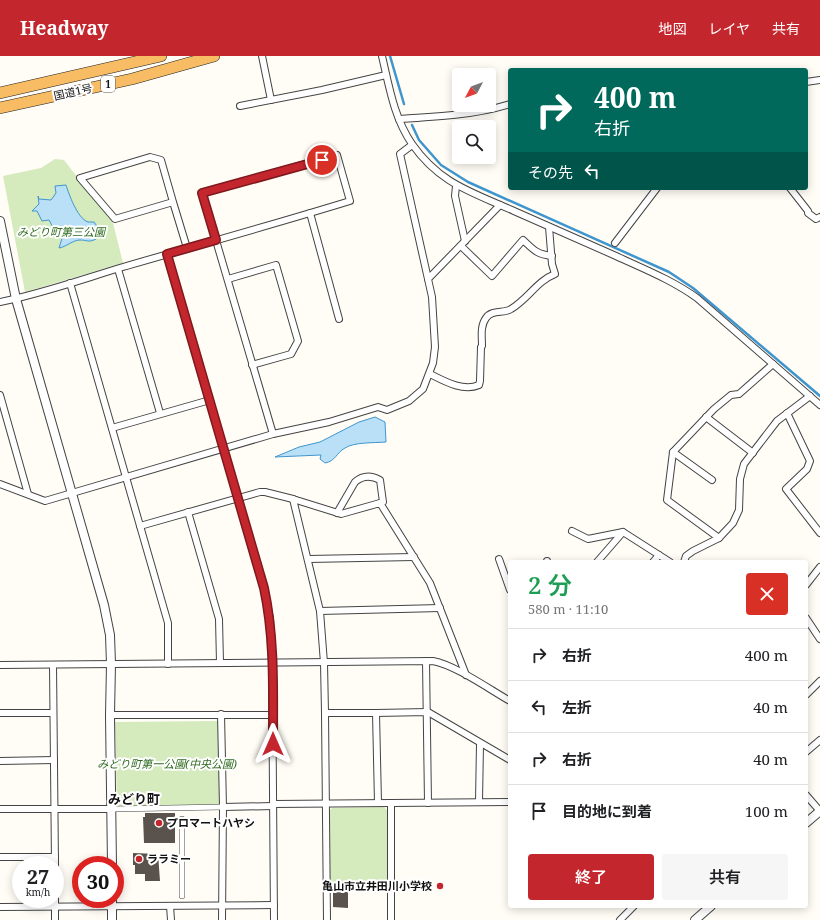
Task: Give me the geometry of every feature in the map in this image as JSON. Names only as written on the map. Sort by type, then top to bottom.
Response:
[{"type":"highway","name":"国道1号","points":[[0,93],[161,56]]},
{"type":"highway","name":"国道1号","points":[[0,108],[132,79],[214,56]]},
{"type":"street","points":[[262,56],[271,100]]},
{"type":"street","points":[[382,56],[399,119],[412,145],[434,169],[456,186],[662,276],[680,287],[697,298],[820,405]]},
{"type":"street","points":[[240,106],[322,90],[386,75]]},
{"type":"street","points":[[808,82],[820,80]]},
{"type":"street","points":[[399,119],[485,111],[508,105]]},
{"type":"street","points":[[0,484],[45,501],[273,434],[329,422],[378,407],[387,410],[409,401],[423,389],[430,374],[435,347],[432,297],[400,154],[412,145]]},
{"type":"street","points":[[0,302],[16,299],[187,248],[216,240],[310,213],[350,201],[337,155],[202,193],[216,240],[228,279],[252,365],[273,434]]},
{"type":"street","points":[[173,202],[115,219],[80,178],[150,157],[161,160],[187,248]]},
{"type":"street","points":[[456,186],[455,196],[463,243],[492,276],[523,240],[541,255],[552,256]]},
{"type":"street","points":[[615,243],[655,190]]},
{"type":"street","points":[[792,190],[808,213],[816,219],[820,217]]},
{"type":"street","points":[[428,279],[500,205]]},
{"type":"street","points":[[310,213],[339,319]]},
{"type":"street","points":[[0,221],[16,299],[104,605],[110,634],[112,664],[110,715],[112,856]]},
{"type":"street","points":[[430,374],[449,384],[474,387],[479,385],[484,322],[490,314],[510,310],[537,287],[545,278],[555,274],[549,227]]},
{"type":"street","points":[[167,254],[264,588],[268,610],[272,663],[273,714],[274,920]]},
{"type":"street","points":[[228,279],[276,265],[298,341],[291,354],[252,365]]},
{"type":"street","points":[[118,269],[160,413]]},
{"type":"street","points":[[70,283],[168,623],[168,664]]},
{"type":"street","points":[[719,538],[667,500],[673,452],[714,409],[731,395],[739,394],[773,364]]},
{"type":"street","points":[[0,395],[28,494]]},
{"type":"street","points":[[685,560],[686,556],[693,551],[719,538],[734,523],[738,516],[740,502],[740,479],[744,464],[777,421],[810,396]]},
{"type":"street","points":[[112,428],[160,413],[210,400]]},
{"type":"street","points":[[787,413],[810,461],[807,470],[786,489],[820,532]]},
{"type":"street","points":[[706,417],[753,453]]},
{"type":"street","points":[[673,452],[712,480]]},
{"type":"street","points":[[140,526],[238,498],[265,492],[293,499],[337,513],[341,514],[383,502],[380,480],[373,476],[360,478],[355,482],[337,513]]},
{"type":"street","points":[[293,499],[320,611],[326,713],[327,920]]},
{"type":"street","points":[[380,503],[430,583],[466,675]]},
{"type":"street","points":[[188,512],[219,619],[220,663]]},
{"type":"street","points":[[572,531],[588,538],[623,532],[667,560]]},
{"type":"street","points":[[599,560],[623,532]]},
{"type":"street","points":[[655,560],[659,555]]},
{"type":"street","points":[[308,559],[414,557]]},
{"type":"street","points":[[499,560],[508,584]]},
{"type":"street","points":[[808,582],[820,567]]},
{"type":"street","points":[[320,611],[440,608]]},
{"type":"street","points":[[808,621],[820,639]]},
{"type":"street","points":[[426,661],[428,712],[428,803]]},
{"type":"street","points":[[0,665],[426,661],[441,663],[466,675],[508,700]]},
{"type":"street","points":[[53,665],[55,856]]},
{"type":"street","points":[[808,694],[820,681]]},
{"type":"street","points":[[326,713],[428,712],[480,744],[508,759]]},
{"type":"street","points":[[0,713],[54,713]]},
{"type":"street","points":[[376,713],[378,803]]},
{"type":"street","points":[[221,714],[223,807],[222,920]]},
{"type":"street","points":[[110,715],[273,714]]},
{"type":"street","points":[[808,750],[820,740]]},
{"type":"street","points":[[479,802],[480,744]]},
{"type":"street","points":[[0,761],[54,760]]},
{"type":"street","points":[[808,797],[820,811],[808,821]]},
{"type":"street","points":[[0,809],[112,809],[378,803],[508,802]]},
{"type":"street","points":[[391,803],[391,920]]},
{"type":"street","points":[[182,819],[182,896]]},
{"type":"street","points":[[0,857],[12,857]]},
{"type":"street","points":[[124,904],[170,906],[274,905]]},
{"type":"street","points":[[170,906],[171,920]]},
{"type":"street","points":[[0,907],[12,907]]},
{"type":"street","points":[[55,908],[55,920]]},
{"type":"street","points":[[112,908],[112,920]]},
{"type":"street","points":[[620,920],[632,908]]},
{"type":"street","points":[[695,920],[709,908]]},
{"type":"green space","name":"みどり町第三公園","points":[[55,159],[64,160],[113,223],[123,263],[25,292],[3,176],[41,168]]},
{"type":"green space","name":"みどり町第一公園(中央公園)","points":[[219,721],[219,805],[117,807],[115,722]]},
{"type":"green space","points":[[384,807],[387,810],[387,887],[330,887],[330,810],[332,808]]},
{"type":"water","points":[[66,185],[80,216],[88,222],[94,222],[101,232],[100,235],[94,234],[96,239],[90,241],[77,240],[59,248],[63,235],[56,233],[49,220],[42,221],[37,211],[32,211],[39,204],[38,196],[39,199],[51,200],[56,193],[55,186]]},
{"type":"water","points":[[375,417],[385,422],[386,442],[349,446],[342,450],[332,461],[325,463],[320,459],[321,455],[275,457],[299,447],[320,442],[359,422]]},
{"type":"building","name":"プロマートハヤシ","points":[[145,813],[175,813],[175,843],[144,843],[143,817],[145,817]]},
{"type":"building","points":[[133,853],[158,854],[160,881],[145,881],[145,874],[135,874]]},
{"type":"building","points":[[333,891],[348,891],[348,908],[333,907]]},
{"type":"waterway","points":[[390,56],[404,104]]},
{"type":"waterway","points":[[412,125],[419,140],[441,165],[468,182],[669,272],[693,288],[820,396]]},
{"type":"place","name":"プロマートハヤシ","points":[[159,823]]},
{"type":"place","name":"ララミー","points":[[139,859]]},
{"type":"place","name":"亀山市立井田川小学校","points":[[440,886]]},
{"type":"district","name":"みどり町","points":[[134,799]]},
{"type":"route","points":[[273,744],[270,619],[264,588],[167,254],[216,240],[202,193],[322,160]]}]
